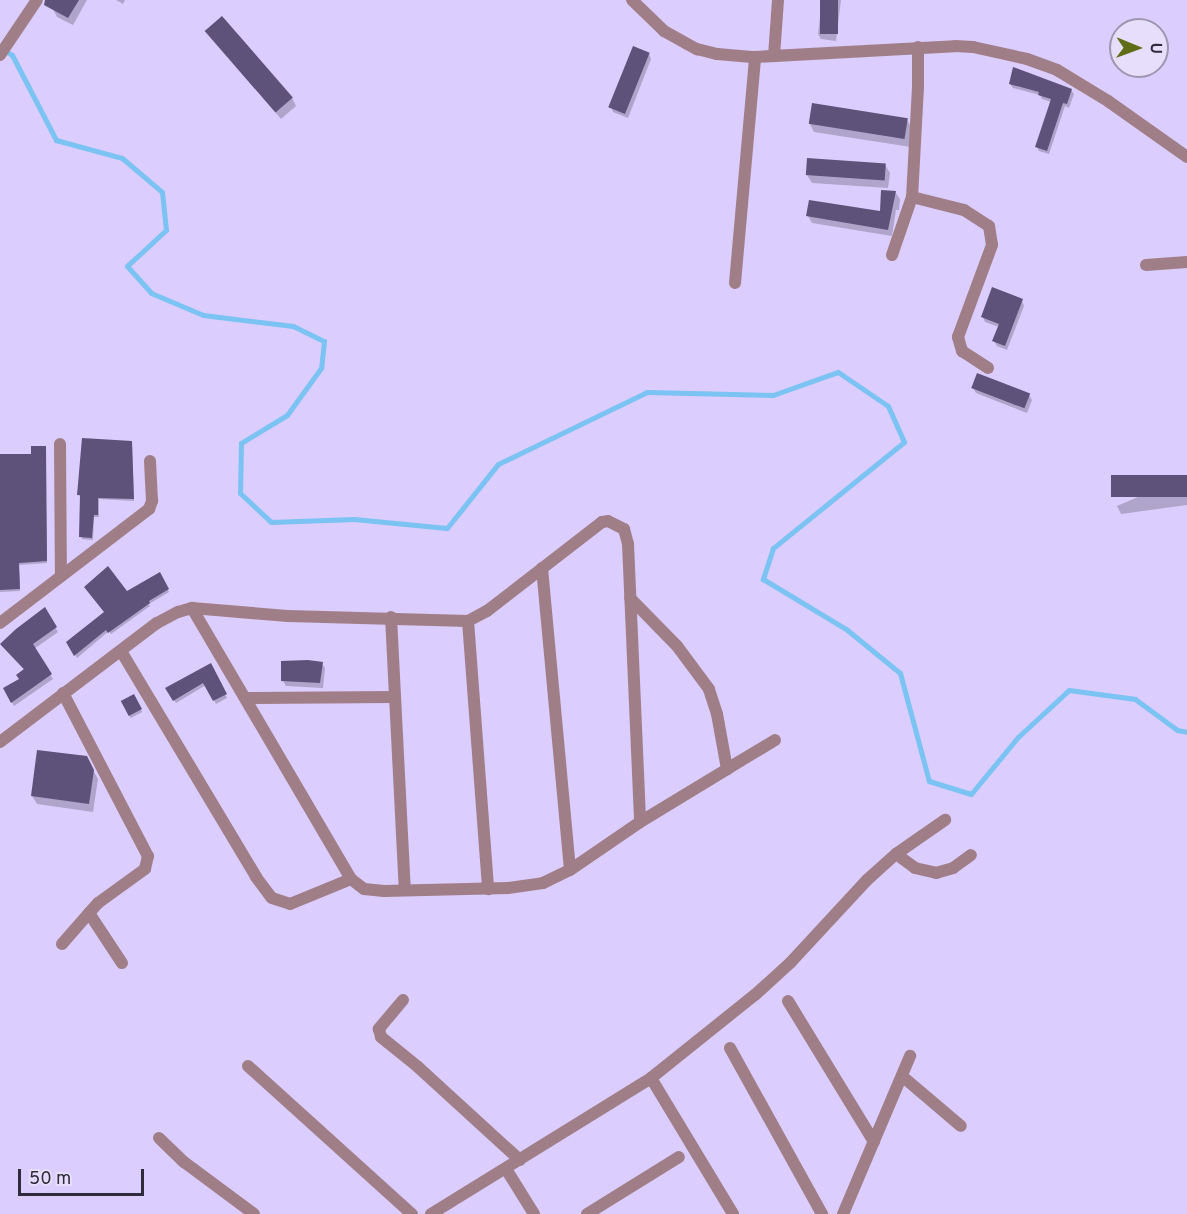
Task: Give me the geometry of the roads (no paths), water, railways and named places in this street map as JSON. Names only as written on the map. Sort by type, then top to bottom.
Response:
[{"type":"street","points":[[0,55],[22,26],[37,0]]},
{"type":"street","points":[[632,0],[664,31],[697,49],[755,57],[918,47],[973,47],[1027,59],[1057,70],[1144,125],[1187,157]]},
{"type":"street","points":[[774,56],[778,0]]},
{"type":"street","points":[[892,255],[912,197],[918,47]]},
{"type":"street","points":[[735,284],[755,57]]},
{"type":"street","points":[[912,197],[964,210],[984,220],[989,226],[992,245],[958,337],[962,351],[988,368]]},
{"type":"street","points":[[1146,265],[1187,262]]},
{"type":"street","points":[[60,444],[61,576]]},
{"type":"street","points":[[0,623],[149,509],[152,501],[150,461]]},
{"type":"street","points":[[0,742],[168,616],[192,608],[288,616],[392,617],[468,621],[487,611],[602,522],[613,521],[626,533],[640,822]]},
{"type":"street","points":[[542,568],[570,870]]},
{"type":"street","points":[[630,598],[677,646],[709,690],[717,714],[727,769]]},
{"type":"street","points":[[192,608],[351,879],[361,888],[371,890],[526,887],[570,870],[640,822],[775,740]]},
{"type":"street","points":[[392,617],[394,697],[405,889]]},
{"type":"street","points":[[468,621],[488,889]]},
{"type":"street","points":[[121,651],[256,877],[272,898],[278,902],[290,904],[351,879]]},
{"type":"street","points":[[62,944],[105,897],[145,870],[149,860],[63,693]]},
{"type":"street","points":[[245,698],[394,697]]},
{"type":"street","points":[[431,1214],[651,1078],[756,994],[896,854],[945,820]]},
{"type":"street","points":[[896,854],[922,872],[936,873],[953,868],[971,855]]},
{"type":"street","points":[[89,913],[122,963]]},
{"type":"street","points":[[403,1000],[379,1029],[381,1037],[520,1160]]},
{"type":"street","points":[[788,1001],[874,1142]]},
{"type":"street","points":[[730,1048],[822,1214]]},
{"type":"street","points":[[843,1214],[910,1056]]},
{"type":"street","points":[[248,1066],[412,1214]]},
{"type":"street","points":[[902,1076],[961,1126]]},
{"type":"street","points":[[651,1078],[733,1214]]},
{"type":"street","points":[[159,1138],[184,1161],[254,1214]]},
{"type":"street","points":[[587,1214],[679,1157]]},
{"type":"street","points":[[506,1169],[534,1214]]},
{"type":"waterway","points":[[4,50],[12,55],[56,140],[122,158],[162,192],[166,230],[127,266],[151,293],[203,315],[293,326],[324,341],[321,368],[287,415],[241,443],[240,493],[271,522],[354,519],[447,528],[498,464],[647,392],[773,395],[838,372],[888,406],[904,442],[773,548],[763,579],[846,629],[900,673],[929,781],[971,794],[1018,737],[1069,690],[1135,699],[1177,730],[1187,732]]}]
